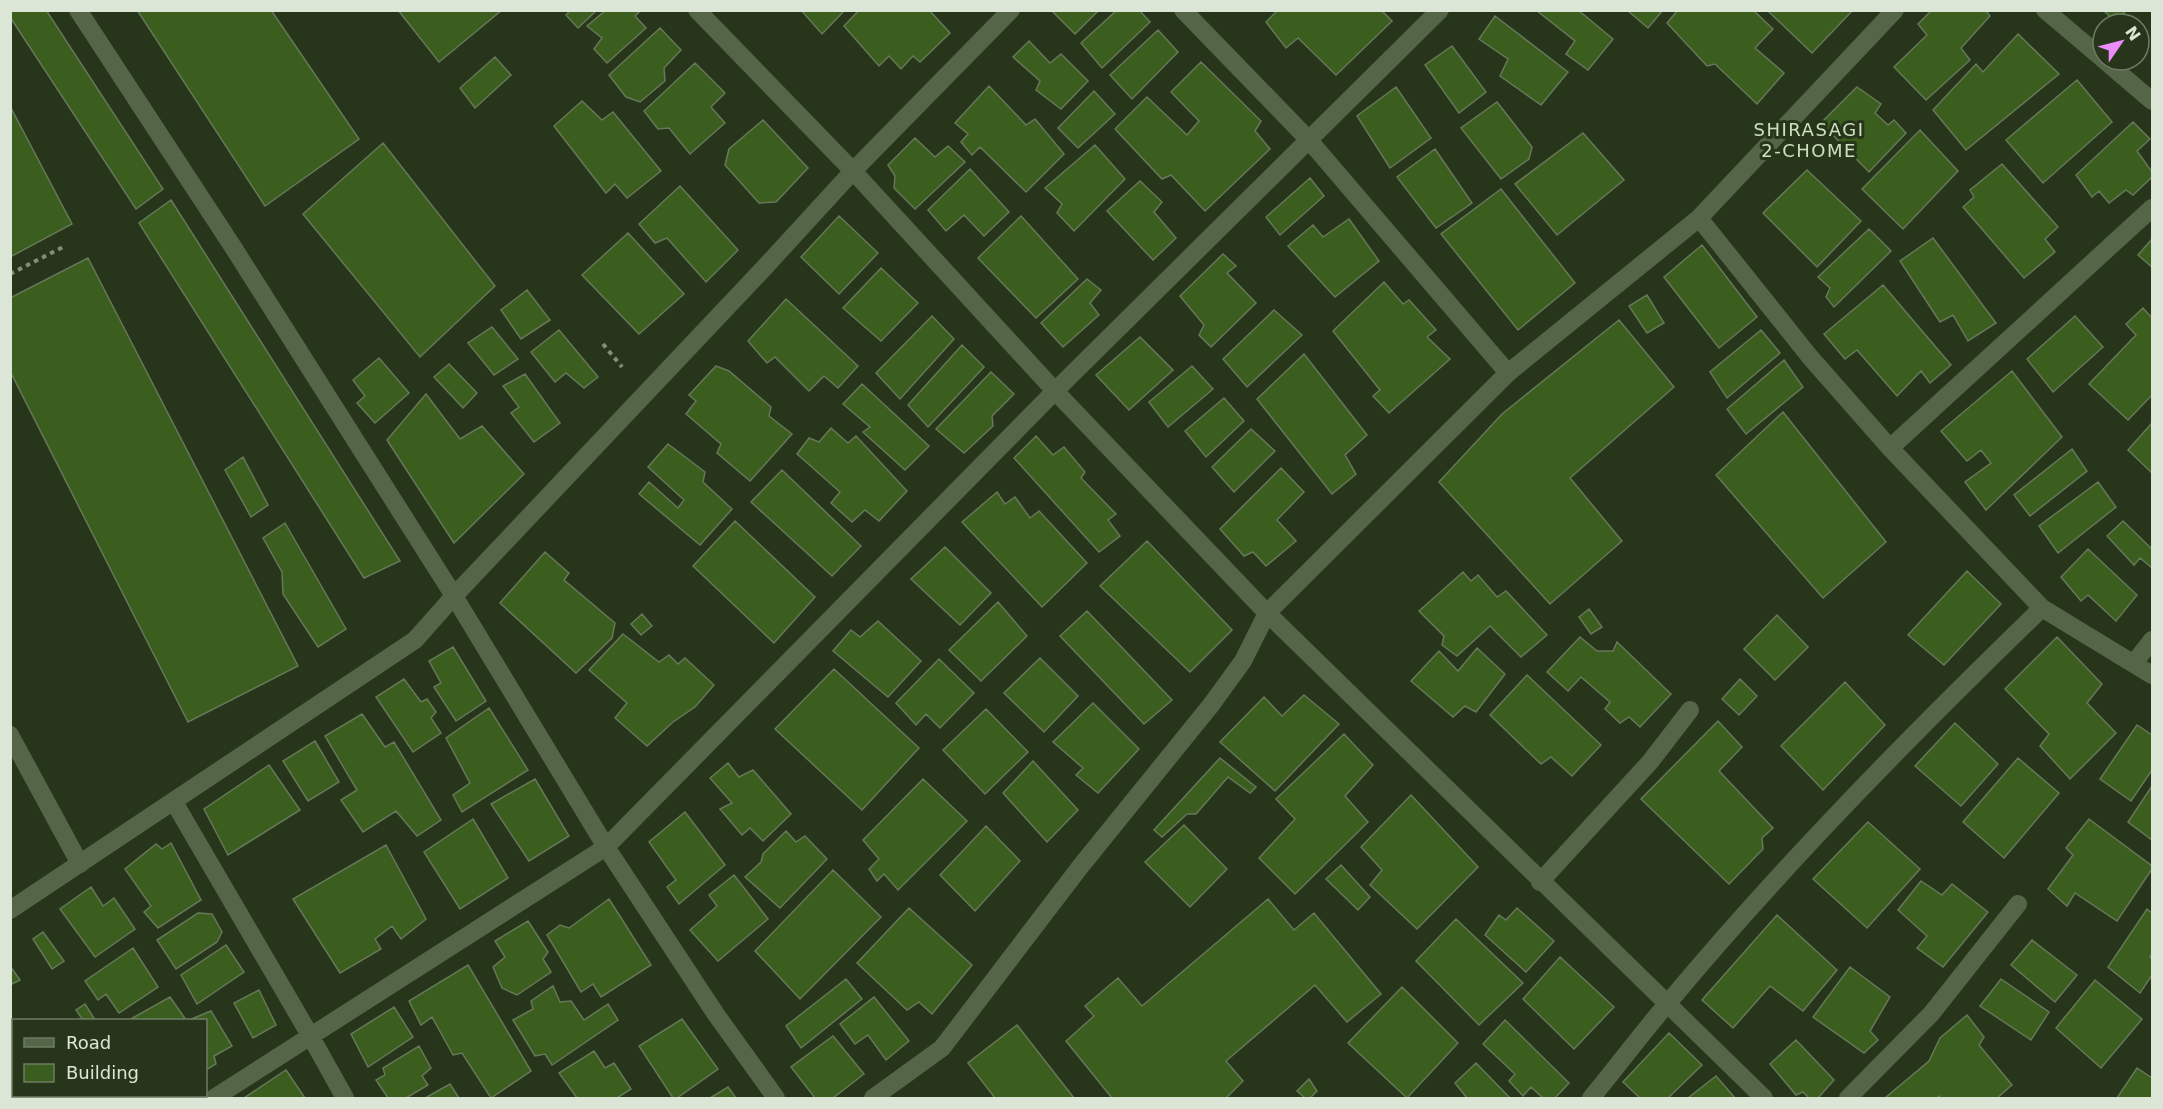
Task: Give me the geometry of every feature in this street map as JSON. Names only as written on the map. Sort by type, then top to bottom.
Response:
[{"type":"street","points":[[78,10],[454,596],[606,847],[715,1013],[776,1098]]},
{"type":"street","points":[[697,10],[853,171],[1055,392],[1267,613],[1540,882],[1764,1098]]},
{"type":"street","points":[[10,910],[415,640],[853,171],[1011,10]]},
{"type":"street","points":[[1183,10],[1308,139],[1508,374]]},
{"type":"street","points":[[213,1098],[606,847],[1055,392],[1440,10]]},
{"type":"street","points":[[873,1098],[942,1048],[1080,867],[1211,705],[1243,661],[1267,613],[1508,374],[1699,218],[1895,10]]},
{"type":"street","points":[[2045,10],[2091,50]]},
{"type":"street","points":[[2117,72],[2152,101]]},
{"type":"street","points":[[1890,448],[2152,208]]},
{"type":"street","points":[[1699,218],[1810,357],[1890,448],[2042,608],[2152,675]]},
{"type":"street","points":[[1591,1098],[1667,1004],[1758,899],[1932,715],[2042,608]]},
{"type":"street","points":[[2134,663],[2152,640]]},
{"type":"street","points":[[1540,882],[1650,762],[1690,710]]},
{"type":"street","points":[[10,735],[80,864]]},
{"type":"street","points":[[174,802],[345,1098]]},
{"type":"street","points":[[1848,1098],[1931,1014],[2018,904]]},
{"type":"path","points":[[10,274],[63,247]]},
{"type":"building","points":[[10,10],[46,10],[163,189],[136,209],[10,17]]},
{"type":"building","points":[[137,10],[271,10],[359,139],[265,206]]},
{"type":"building","points":[[398,10],[502,10],[439,62]]},
{"type":"building","points":[[571,10],[597,10],[578,28],[566,15]]},
{"type":"building","points":[[606,10],[641,10],[635,16],[646,28],[607,63],[594,49],[602,38],[587,26]]},
{"type":"building","points":[[801,10],[845,10],[822,34]]},
{"type":"building","points":[[859,10],[929,10],[950,33],[920,62],[913,56],[901,69],[889,56],[879,66],[844,26]]},
{"type":"building","points":[[1051,10],[1099,10],[1075,34]]},
{"type":"building","points":[[1117,10],[1139,10],[1150,22],[1102,68],[1081,43]]},
{"type":"building","points":[[1278,10],[1381,10],[1392,21],[1336,75],[1298,38],[1286,48],[1266,22]]},
{"type":"building","points":[[1536,10],[1578,10],[1613,39],[1588,70],[1566,54],[1575,41]]},
{"type":"building","points":[[1627,10],[1663,10],[1648,28]]},
{"type":"building","points":[[1678,10],[1753,10],[1773,29],[1755,48],[1784,73],[1757,104],[1715,64],[1707,66],[1667,23]]},
{"type":"building","points":[[1767,10],[1853,10],[1812,53]]},
{"type":"building","points":[[1932,10],[1985,10],[1990,16],[1961,48],[1970,60],[1926,100],[1894,67],[1927,35],[1918,24]]},
{"type":"building","points":[[2103,10],[2126,10],[2125,12]]},
{"type":"building","points":[[1495,16],[1568,72],[1541,105],[1500,76],[1508,59],[1479,39]]},
{"type":"building","points":[[660,28],[681,50],[664,68],[665,81],[640,102],[626,97],[609,75]]},
{"type":"building","points":[[1158,30],[1178,52],[1132,99],[1110,75]]},
{"type":"building","points":[[2018,34],[2059,74],[1966,150],[1933,110],[1976,64],[1983,72]]},
{"type":"building","points":[[1029,41],[1050,63],[1061,54],[1088,81],[1061,109],[1036,90],[1040,81],[1013,57]]},
{"type":"building","points":[[1452,46],[1486,92],[1459,113],[1425,65]]},
{"type":"building","points":[[495,57],[511,75],[475,108],[460,88]]},
{"type":"building","points":[[1201,62],[1261,121],[1255,131],[1270,149],[1205,211],[1171,175],[1162,179],[1115,129],[1147,97],[1187,135],[1199,121],[1171,92]]},
{"type":"building","points":[[695,63],[725,93],[711,107],[725,123],[690,154],[669,128],[658,129],[644,111]]},
{"type":"building","points":[[2077,80],[2112,122],[2043,183],[2006,140]]},
{"type":"building","points":[[989,86],[1026,125],[1035,119],[1064,154],[1026,192],[980,147],[972,155],[961,142],[968,134],[955,123]]},
{"type":"building","points":[[1396,87],[1431,138],[1390,168],[1357,116]]},
{"type":"building","points":[[1857,87],[1881,104],[1875,113],[1888,125],[1894,120],[1906,133],[1869,172],[1821,123]]},
{"type":"building","points":[[1094,91],[1115,114],[1078,148],[1058,128]]},
{"type":"building","points":[[582,101],[602,120],[613,112],[661,171],[627,198],[615,184],[606,193],[554,126]]},
{"type":"building","points":[[1497,102],[1532,147],[1529,159],[1501,179],[1461,128]]},
{"type":"building","points":[[10,106],[72,224],[10,257]]},
{"type":"building","points":[[763,120],[808,168],[776,202],[759,203],[725,165],[729,149]]},
{"type":"building","points":[[2133,122],[2150,139],[2137,151],[2152,172],[2152,177],[2133,195],[2126,190],[2109,203],[2099,191],[2092,197],[2076,175]]},
{"type":"building","points":[[1920,130],[1958,171],[1903,229],[1862,189]]},
{"type":"building","points":[[1583,133],[1624,180],[1557,235],[1515,184]]},
{"type":"building","points":[[915,138],[935,157],[948,146],[965,162],[915,209],[894,188],[895,176],[888,165]]},
{"type":"building","points":[[383,143],[495,286],[420,357],[303,214]]},
{"type":"building","points":[[1095,145],[1125,179],[1074,231],[1057,213],[1062,204],[1045,188]]},
{"type":"building","points":[[1435,149],[1472,203],[1436,228],[1397,177]]},
{"type":"building","points":[[2002,164],[2058,227],[2045,239],[2055,252],[2024,278],[1963,207],[1974,197],[1970,190]]},
{"type":"building","points":[[970,169],[1009,212],[984,236],[964,215],[946,231],[928,210]]},
{"type":"building","points":[[1807,170],[1861,221],[1817,267],[1763,213]]},
{"type":"building","points":[[1310,178],[1324,196],[1280,235],[1266,217]]},
{"type":"building","points":[[1140,181],[1162,202],[1154,212],[1176,238],[1153,260],[1107,211]]},
{"type":"building","points":[[680,186],[738,250],[706,282],[667,238],[655,243],[639,224]]},
{"type":"building","points":[[1501,189],[1575,283],[1518,330],[1441,234]]},
{"type":"building","points":[[171,200],[400,561],[364,578],[139,223]]},
{"type":"building","points":[[839,216],[878,253],[839,294],[801,257]]},
{"type":"building","points":[[1021,216],[1078,279],[1036,318],[978,258]]},
{"type":"building","points":[[1349,219],[1379,261],[1335,297],[1288,246],[1313,225],[1323,237]]},
{"type":"building","points":[[1869,229],[1891,251],[1834,307],[1826,297],[1830,288],[1818,277]]},
{"type":"building","points":[[628,233],[684,294],[639,334],[582,275]]},
{"type":"building","points":[[1933,238],[1996,323],[1968,341],[1953,315],[1940,322],[1900,261]]},
{"type":"building","points":[[2152,239],[2152,267],[2138,255]]},
{"type":"building","points":[[1702,245],[1757,317],[1719,348],[1664,277]]},
{"type":"building","points":[[1223,254],[1236,266],[1227,273],[1256,303],[1211,347],[1199,335],[1204,325],[1180,296]]},
{"type":"building","points":[[88,258],[298,666],[188,722],[10,371],[10,298]]},
{"type":"building","points":[[881,268],[918,303],[881,341],[843,308]]},
{"type":"building","points":[[1087,279],[1101,290],[1090,303],[1099,315],[1063,347],[1041,323]]},
{"type":"building","points":[[1384,282],[1403,304],[1409,300],[1436,330],[1427,337],[1450,359],[1389,413],[1373,396],[1380,390],[1333,331]]},
{"type":"building","points":[[1883,285],[1951,365],[1930,383],[1921,371],[1897,396],[1857,350],[1845,359],[1824,334]]},
{"type":"building","points":[[527,290],[550,320],[521,339],[501,310]]},
{"type":"building","points":[[1647,295],[1664,323],[1647,333],[1629,306]]},
{"type":"building","points":[[786,299],[858,366],[838,388],[824,376],[809,391],[775,357],[767,363],[748,341]]},
{"type":"building","points":[[2143,308],[2152,318],[2152,395],[2128,420],[2089,384],[2136,335],[2126,324]]},
{"type":"building","points":[[1274,310],[1302,335],[1247,387],[1223,359]]},
{"type":"building","points":[[932,316],[954,339],[900,399],[876,373]]},
{"type":"building","points":[[2075,316],[2103,347],[2053,392],[2027,359]]},
{"type":"building","points":[[1619,320],[1674,387],[1570,478],[1622,541],[1550,604],[1439,482],[1502,414]]},
{"type":"building","points":[[492,327],[518,359],[494,375],[468,343]]},
{"type":"building","points":[[559,330],[598,377],[584,388],[566,373],[555,382],[531,352]]},
{"type":"building","points":[[1761,330],[1780,353],[1727,398],[1710,372]]},
{"type":"building","points":[[1140,337],[1173,370],[1129,410],[1096,375]]},
{"type":"building","points":[[962,345],[984,367],[928,427],[908,405]]},
{"type":"building","points":[[1304,354],[1367,435],[1345,455],[1356,474],[1332,494],[1257,399]]},
{"type":"building","points":[[379,358],[409,393],[375,423],[357,403],[365,396],[353,380]]},
{"type":"building","points":[[1784,360],[1803,387],[1746,434],[1727,409]]},
{"type":"building","points":[[449,364],[477,393],[463,408],[434,377]]},
{"type":"building","points":[[716,366],[729,371],[771,407],[769,416],[792,434],[750,481],[717,453],[721,444],[686,414],[696,401],[689,395]]},
{"type":"building","points":[[1192,366],[1213,389],[1168,427],[1149,402]]},
{"type":"building","points":[[2012,371],[2062,437],[1986,510],[1965,482],[1991,463],[1981,450],[1967,461],[1941,431]]},
{"type":"building","points":[[991,372],[1014,394],[992,416],[993,426],[964,453],[936,429]]},
{"type":"building","points":[[525,374],[560,423],[534,442],[511,413],[519,407],[503,386]]},
{"type":"building","points":[[862,384],[929,446],[905,470],[863,432],[870,427],[843,404]]},
{"type":"building","points":[[426,394],[460,439],[482,426],[524,474],[454,543],[387,440]]},
{"type":"building","points":[[1224,398],[1244,421],[1206,457],[1185,431]]},
{"type":"building","points":[[1783,412],[1886,542],[1823,598],[1716,475]]},
{"type":"building","points":[[2152,423],[2152,473],[2128,450]]},
{"type":"building","points":[[831,428],[848,443],[856,436],[907,491],[879,521],[865,510],[852,522],[831,503],[840,492],[797,454],[809,438],[819,442]]},
{"type":"building","points":[[1251,429],[1275,451],[1234,492],[1212,467]]},
{"type":"building","points":[[1036,436],[1053,455],[1064,447],[1085,472],[1081,478],[1116,514],[1108,520],[1120,536],[1099,552],[1014,458]]},
{"type":"building","points":[[668,444],[705,472],[703,482],[732,509],[700,545],[639,494],[649,482],[678,508],[684,500],[648,467]]},
{"type":"building","points":[[2072,449],[2087,471],[2030,516],[2014,495]]},
{"type":"building","points":[[243,457],[268,505],[251,517],[225,470]]},
{"type":"building","points":[[1281,468],[1304,492],[1277,520],[1296,541],[1266,566],[1253,552],[1244,556],[1220,529]]},
{"type":"building","points":[[782,470],[861,546],[832,576],[751,502]]},
{"type":"building","points":[[2098,482],[2116,507],[2058,553],[2039,526]]},
{"type":"building","points":[[997,492],[1005,504],[1015,497],[1030,518],[1039,511],[1087,563],[1042,607],[962,522]]},
{"type":"building","points":[[735,521],[815,597],[774,643],[693,566]]},
{"type":"building","points":[[2123,521],[2152,549],[2152,568],[2140,558],[2134,565],[2107,536]]},
{"type":"building","points":[[285,523],[346,629],[318,647],[283,594],[282,572],[263,538]]},
{"type":"building","points":[[1147,541],[1232,630],[1190,672],[1100,586]]},
{"type":"building","points":[[945,547],[991,593],[960,625],[911,579]]},
{"type":"building","points":[[2088,549],[2137,595],[2116,621],[2088,595],[2081,601],[2061,577]]},
{"type":"building","points":[[545,552],[569,573],[564,580],[615,623],[612,638],[576,673],[500,603]]},
{"type":"building","points":[[1967,571],[2001,604],[1944,665],[1908,635]]},
{"type":"building","points":[[1463,572],[1471,581],[1478,575],[1497,597],[1506,591],[1547,635],[1521,657],[1490,626],[1457,656],[1442,645],[1444,636],[1419,611]]},
{"type":"building","points":[[998,602],[1027,636],[981,681],[949,650]]},
{"type":"building","points":[[1589,609],[1602,627],[1591,634],[1579,617]]},
{"type":"building","points":[[1087,611],[1172,700],[1144,724],[1060,636]]},
{"type":"building","points":[[642,614],[652,626],[641,635],[631,624]]},
{"type":"building","points":[[1777,615],[1808,647],[1775,680],[1744,649]]},
{"type":"building","points":[[878,621],[921,661],[888,697],[833,651],[851,630],[860,637]]},
{"type":"building","points":[[623,634],[659,662],[669,655],[678,664],[685,658],[714,685],[695,707],[673,722],[647,746],[615,718],[627,703],[589,670]]},
{"type":"building","points":[[1580,637],[1597,651],[1613,651],[1617,642],[1671,694],[1640,727],[1629,717],[1620,723],[1605,709],[1610,702],[1581,677],[1568,691],[1547,672]]},
{"type":"building","points":[[2057,637],[2102,684],[2087,703],[2116,733],[2070,779],[2040,746],[2049,734],[2005,689]]},
{"type":"building","points":[[453,647],[486,701],[456,721],[434,687],[441,683],[429,661]]},
{"type":"building","points":[[1477,648],[1505,674],[1476,712],[1465,706],[1453,717],[1411,681],[1439,651],[1458,671]]},
{"type":"building","points":[[1040,658],[1078,696],[1044,732],[1004,693]]},
{"type":"building","points":[[939,659],[974,693],[940,728],[926,714],[916,725],[896,703]]},
{"type":"building","points":[[834,669],[919,748],[862,810],[775,729]]},
{"type":"building","points":[[1527,675],[1601,745],[1572,776],[1551,757],[1541,764],[1490,715]]},
{"type":"building","points":[[404,679],[421,702],[427,699],[436,712],[431,718],[441,733],[413,752],[376,697]]},
{"type":"building","points":[[1740,679],[1757,696],[1739,715],[1722,699]]},
{"type":"building","points":[[1845,682],[1885,725],[1823,790],[1781,746]]},
{"type":"building","points":[[1304,695],[1339,724],[1275,791],[1220,742],[1264,697],[1282,716]]},
{"type":"building","points":[[1093,703],[1139,749],[1098,793],[1076,775],[1083,768],[1053,742]]},
{"type":"building","points":[[489,708],[528,770],[462,812],[453,795],[470,783],[446,738]]},
{"type":"building","points":[[986,709],[1028,752],[985,794],[943,750]]},
{"type":"building","points":[[362,714],[385,747],[394,742],[441,820],[417,836],[396,811],[363,832],[341,800],[357,790],[325,736]]},
{"type":"building","points":[[1718,721],[1742,747],[1719,771],[1773,828],[1762,838],[1763,849],[1729,884],[1641,799]]},
{"type":"building","points":[[1955,723],[1998,764],[1961,806],[1915,766]]},
{"type":"building","points":[[2137,725],[2152,735],[2152,770],[2131,801],[2100,779]]},
{"type":"building","points":[[1344,734],[1373,765],[1345,796],[1368,822],[1295,894],[1259,858],[1295,819],[1276,799]]},
{"type":"building","points":[[315,741],[339,782],[308,801],[283,761]]},
{"type":"building","points":[[1220,758],[1256,787],[1250,793],[1228,777],[1196,814],[1187,814],[1162,837],[1154,830]]},
{"type":"building","points":[[2018,758],[2059,793],[2004,858],[1963,822]]},
{"type":"building","points":[[1033,761],[1078,810],[1047,842],[1003,793]]},
{"type":"building","points":[[728,763],[739,777],[753,770],[791,814],[763,841],[750,828],[742,835],[720,809],[732,803],[710,778]]},
{"type":"building","points":[[269,765],[300,810],[228,855],[204,809]]},
{"type":"building","points":[[535,779],[569,836],[529,861],[491,804]]},
{"type":"building","points":[[923,779],[967,821],[898,890],[884,874],[877,881],[869,869],[879,859],[863,840]]},
{"type":"building","points":[[2152,786],[2152,840],[2128,822]]},
{"type":"building","points":[[1411,795],[1478,867],[1417,929],[1370,885],[1382,870],[1361,847]]},
{"type":"building","points":[[685,812],[725,865],[679,904],[667,887],[676,880],[649,842]]},
{"type":"building","points":[[473,819],[508,878],[460,909],[424,852]]},
{"type":"building","points":[[2089,819],[2152,866],[2117,921],[2075,893],[2067,906],[2048,889],[2073,855],[2066,848]]},
{"type":"building","points":[[1868,822],[1920,869],[1867,928],[1813,879]]},
{"type":"building","points":[[1184,825],[1227,869],[1190,907],[1145,862]]},
{"type":"building","points":[[986,826],[1020,861],[975,911],[940,875]]},
{"type":"building","points":[[786,831],[796,842],[805,836],[827,859],[780,908],[745,877],[761,862],[763,854]]},
{"type":"building","points":[[171,843],[201,900],[158,928],[144,912],[151,906],[125,869],[156,844],[162,849]]},
{"type":"building","points":[[386,845],[426,919],[401,939],[392,926],[375,939],[381,949],[340,973],[293,899]]},
{"type":"building","points":[[1341,865],[1370,897],[1358,910],[1326,879]]},
{"type":"building","points":[[833,870],[881,917],[800,999],[755,951]]},
{"type":"building","points":[[734,875],[768,919],[718,961],[690,930],[717,906],[709,895]]},
{"type":"building","points":[[1921,881],[1942,895],[1952,884],[1988,912],[1943,967],[1917,948],[1927,936],[1898,910]]},
{"type":"building","points":[[91,887],[103,906],[114,898],[135,929],[95,957],[60,909]]},
{"type":"building","points":[[609,899],[651,965],[601,997],[593,984],[581,992],[547,935],[560,925],[569,928]]},
{"type":"building","points":[[1268,899],[1294,930],[1314,913],[1381,994],[1347,1022],[1315,985],[1226,1061],[1243,1081],[1226,1098],[1112,1098],[1066,1041],[1094,1016],[1085,1006],[1118,978],[1142,1006]]},
{"type":"building","points":[[909,908],[972,965],[932,1014],[919,1002],[907,1010],[857,963]]},
{"type":"building","points":[[1517,908],[1554,941],[1526,972],[1485,935],[1499,915],[1506,920]]},
{"type":"building","points":[[2147,909],[2152,913],[2152,953],[2150,957],[2152,975],[2140,993],[2108,967]]},
{"type":"building","points":[[198,913],[212,914],[222,932],[217,942],[176,969],[157,940]]},
{"type":"building","points":[[1777,915],[1837,970],[1803,1011],[1770,986],[1733,1028],[1702,1000]]},
{"type":"building","points":[[1456,919],[1523,983],[1479,1025],[1416,961]]},
{"type":"building","points":[[528,921],[548,952],[543,959],[551,972],[517,995],[502,988],[493,967],[505,957],[495,941]]},
{"type":"building","points":[[43,932],[64,961],[52,969],[33,939]]},
{"type":"building","points":[[2032,940],[2077,975],[2055,1002],[2011,965]]},
{"type":"building","points":[[226,945],[244,972],[197,1004],[181,975]]},
{"type":"building","points":[[133,948],[158,987],[119,1013],[106,994],[98,1000],[85,981]]},
{"type":"building","points":[[1560,957],[1614,1007],[1574,1049],[1523,999]]},
{"type":"building","points":[[468,965],[531,1071],[491,1098],[462,1053],[453,1055],[432,1017],[421,1025],[409,1001]]},
{"type":"building","points":[[10,966],[20,980],[10,985]]},
{"type":"building","points":[[1850,967],[1890,997],[1870,1031],[1878,1040],[1864,1053],[1813,1017]]},
{"type":"building","points":[[846,979],[862,999],[801,1048],[786,1026]]},
{"type":"building","points":[[2001,979],[2049,1012],[2031,1040],[1980,1006]]},
{"type":"building","points":[[2095,980],[2142,1019],[2101,1068],[2056,1028]]},
{"type":"building","points":[[553,986],[560,1002],[571,1001],[584,1020],[608,1004],[618,1020],[552,1065],[545,1054],[535,1056],[513,1020],[533,1009],[531,1001]]},
{"type":"building","points":[[1402,987],[1458,1043],[1407,1098],[1348,1043]]},
{"type":"building","points":[[259,990],[276,1025],[253,1038],[234,1003]]},
{"type":"building","points":[[170,997],[185,1019],[131,1019]]},
{"type":"building","points":[[874,997],[909,1041],[886,1060],[868,1035],[855,1044],[840,1024]]},
{"type":"building","points":[[85,1004],[94,1019],[82,1019],[76,1010]]},
{"type":"building","points":[[394,1007],[413,1037],[368,1067],[351,1034]]},
{"type":"building","points":[[211,1011],[232,1046],[214,1056],[216,1064],[207,1069],[207,1019],[191,1019]]},
{"type":"building","points":[[1967,1015],[1984,1037],[1979,1045],[2012,1085],[1997,1098],[1941,1098],[1939,1096],[1937,1098],[1885,1098],[1929,1061],[1940,1038]]},
{"type":"building","points":[[682,1019],[718,1069],[677,1098],[673,1098],[639,1046]]},
{"type":"building","points":[[1505,1020],[1569,1083],[1555,1098],[1543,1098],[1531,1087],[1523,1096],[1509,1081],[1515,1074],[1483,1044]]},
{"type":"building","points":[[1017,1025],[1074,1098],[995,1098],[968,1063]]},
{"type":"building","points":[[1669,1033],[1702,1065],[1668,1098],[1640,1098],[1623,1082]]},
{"type":"building","points":[[833,1036],[864,1074],[833,1098],[815,1098],[791,1067]]},
{"type":"building","points":[[1796,1040],[1834,1080],[1818,1098],[1809,1098],[1803,1092],[1796,1095],[1770,1064]]},
{"type":"building","points":[[12,1045],[12,1074],[10,1071],[10,1046]]},
{"type":"building","points":[[419,1046],[431,1068],[422,1076],[428,1085],[406,1098],[388,1098],[376,1080],[385,1075],[383,1068]]},
{"type":"building","points":[[594,1051],[605,1068],[614,1063],[631,1089],[617,1098],[577,1098],[559,1073]]},
{"type":"building","points":[[1476,1063],[1510,1098],[1467,1098],[1455,1083]]},
{"type":"building","points":[[2137,1068],[2152,1078],[2152,1098],[2117,1098]]},
{"type":"building","points":[[286,1070],[305,1098],[244,1098]]},
{"type":"building","points":[[1716,1076],[1735,1098],[1688,1098]]},
{"type":"building","points":[[1309,1079],[1317,1091],[1310,1098],[1305,1098],[1297,1091]]},
{"type":"building","points":[[450,1084],[459,1098],[425,1098]]},
{"type":"building","points":[[728,1087],[736,1098],[710,1098]]},
{"type":"building","points":[[27,1097],[106,1098],[28,1098]]},
{"type":"district","name":"SHIRASAGI 2-CHOME","points":[[1809,140]]}]
